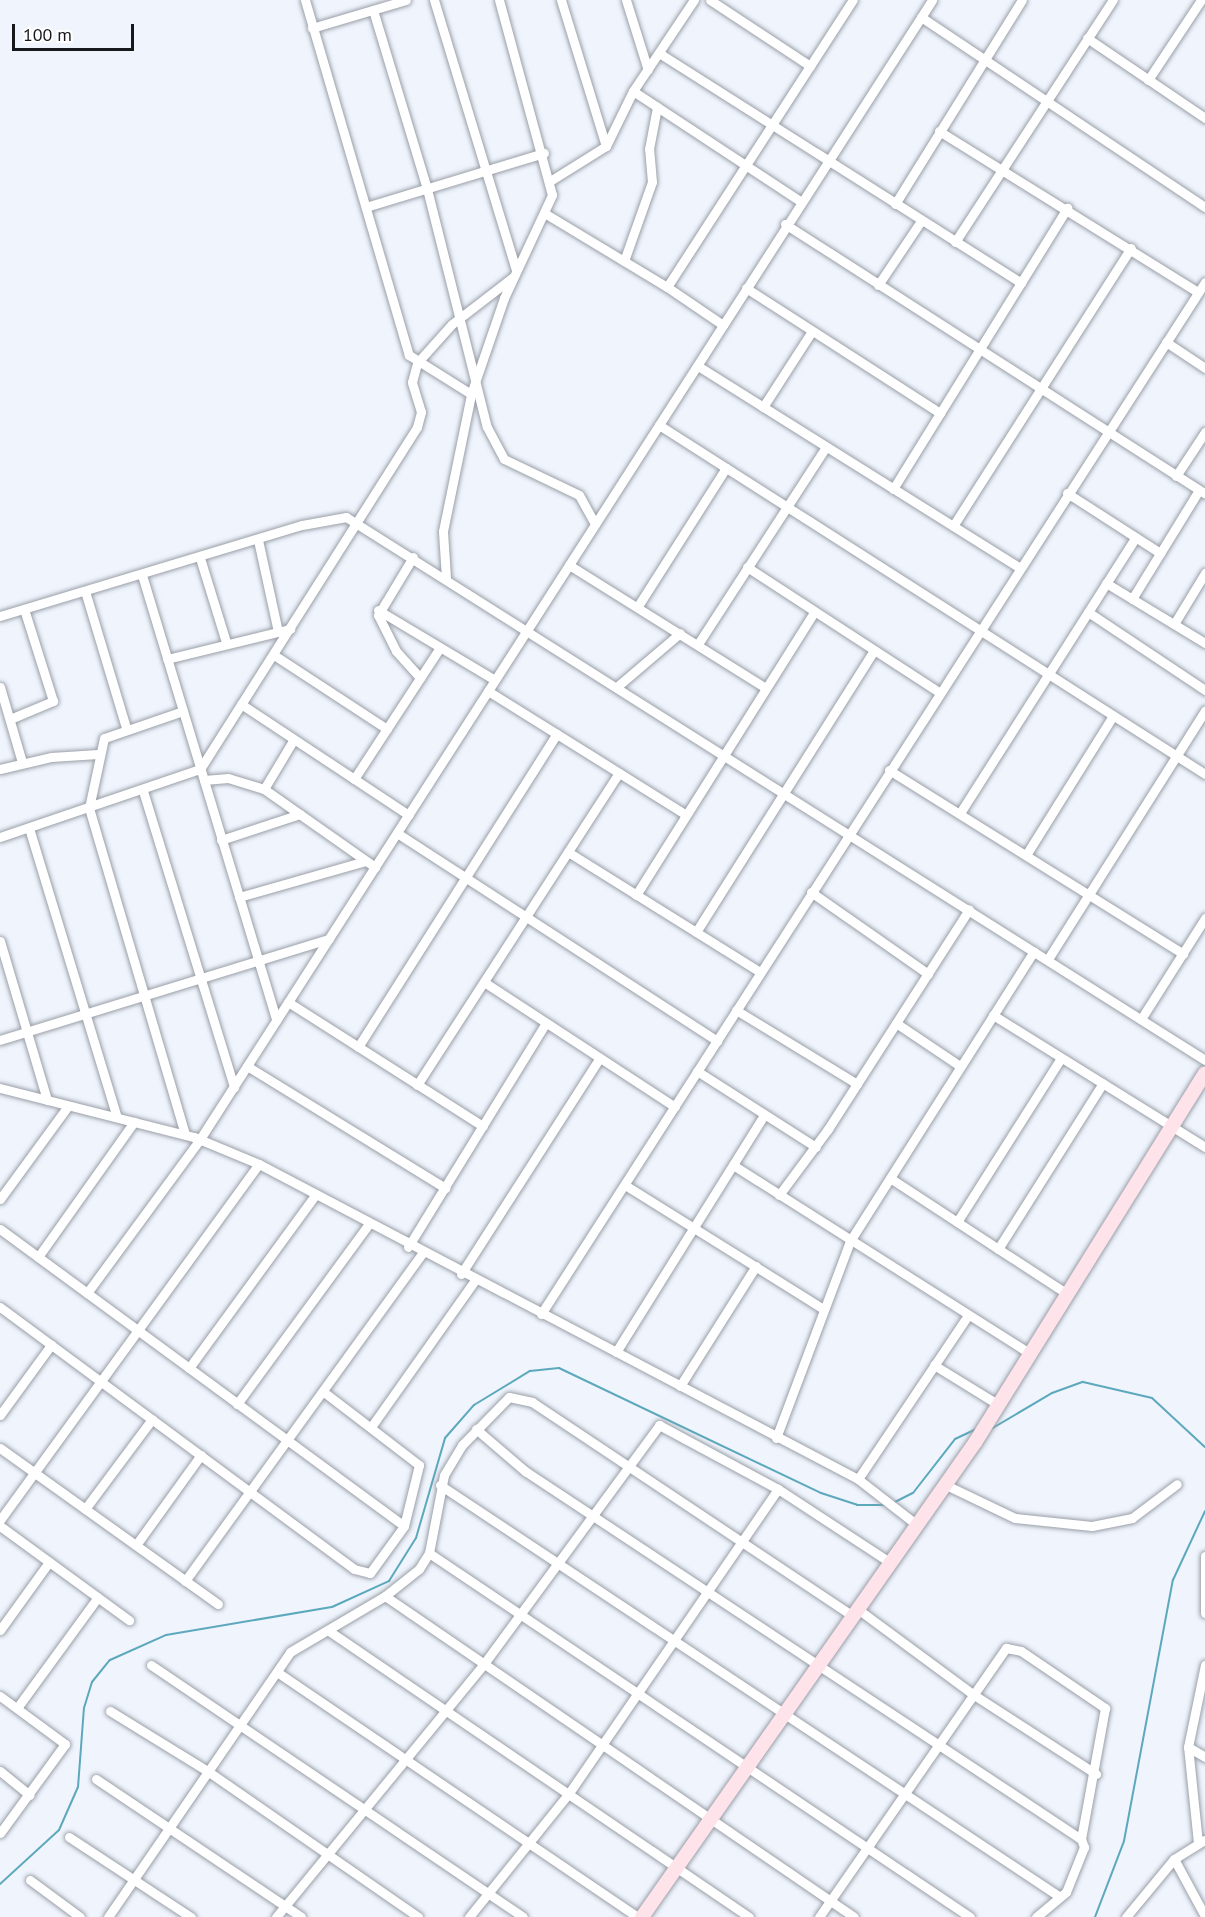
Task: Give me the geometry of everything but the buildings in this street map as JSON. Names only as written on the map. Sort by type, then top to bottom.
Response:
[{"type":"street","points":[[304,0],[407,350],[417,363],[471,394]]},
{"type":"street","points":[[312,28],[406,0]]},
{"type":"street","points":[[434,0],[514,274]]},
{"type":"street","points":[[446,578],[443,531],[471,394],[514,274],[546,214],[550,181],[544,153],[499,0]]},
{"type":"street","points":[[561,0],[606,146]]},
{"type":"street","points":[[626,0],[648,70]]},
{"type":"street","points":[[550,181],[606,146],[633,92],[694,0]]},
{"type":"street","points":[[710,0],[810,66]]},
{"type":"street","points":[[667,286],[851,3],[840,0]]},
{"type":"street","points":[[87,1293],[200,1139],[234,1087],[698,366],[785,224],[932,0]]},
{"type":"street","points":[[895,204],[1022,0]]},
{"type":"street","points":[[956,242],[1001,168],[1113,0]]},
{"type":"street","points":[[1148,80],[1196,2]]},
{"type":"street","points":[[373,10],[427,189],[477,374],[478,403],[502,457],[579,495],[595,524]]},
{"type":"street","points":[[921,16],[1205,207]]},
{"type":"street","points":[[1087,38],[1205,118]]},
{"type":"street","points":[[659,53],[1021,283]]},
{"type":"street","points":[[633,92],[800,201]]},
{"type":"street","points":[[624,261],[651,190],[650,149],[657,107]]},
{"type":"street","points":[[939,131],[1067,208],[1198,292]]},
{"type":"street","points":[[366,207],[544,153]]},
{"type":"street","points":[[893,489],[1067,208]]},
{"type":"street","points":[[546,214],[667,286],[723,325]]},
{"type":"street","points":[[879,285],[921,221]]},
{"type":"street","points":[[785,224],[980,350],[1042,387],[1202,492],[1132,599]]},
{"type":"street","points":[[953,526],[1131,248]]},
{"type":"street","points":[[0,837],[143,791],[200,769],[420,422],[412,382],[417,363],[461,317],[514,274]]},
{"type":"street","points":[[541,1314],[1020,568],[1106,430],[1205,282]]},
{"type":"street","points":[[746,288],[940,413]]},
{"type":"street","points":[[763,407],[812,331]]},
{"type":"street","points":[[1166,342],[1205,368]]},
{"type":"street","points":[[698,366],[1020,568]]},
{"type":"street","points":[[659,425],[1205,774]]},
{"type":"street","points":[[1176,476],[1205,432]]},
{"type":"street","points":[[698,644],[826,447]]},
{"type":"street","points":[[638,606],[726,468]]},
{"type":"street","points":[[1067,492],[1160,553]]},
{"type":"street","points":[[0,616],[339,517],[357,522],[619,685],[1205,1060]]},
{"type":"street","points":[[960,813],[1136,537]]},
{"type":"street","points":[[258,540],[278,632]]},
{"type":"street","points":[[378,610],[413,557]]},
{"type":"street","points":[[200,558],[226,642]]},
{"type":"street","points":[[569,565],[766,688]]},
{"type":"street","points":[[747,567],[939,692]]},
{"type":"street","points":[[1174,624],[1205,573]]},
{"type":"street","points":[[142,575],[276,1020]]},
{"type":"street","points":[[1106,583],[1205,644]]},
{"type":"street","points":[[85,591],[126,728]]},
{"type":"street","points":[[10,719],[53,701],[24,609]]},
{"type":"street","points":[[378,610],[439,649],[495,680]]},
{"type":"street","points":[[378,610],[391,642],[420,678]]},
{"type":"street","points":[[636,895],[814,612]]},
{"type":"street","points":[[1088,612],[1205,690]]},
{"type":"street","points":[[167,658],[226,642],[290,629]]},
{"type":"street","points":[[619,685],[680,633]]},
{"type":"street","points":[[354,779],[439,649]]},
{"type":"street","points":[[696,932],[874,650]]},
{"type":"street","points":[[274,655],[387,729]]},
{"type":"street","points":[[0,687],[22,762]]},
{"type":"street","points":[[488,692],[685,814]]},
{"type":"street","points":[[241,704],[409,814]]},
{"type":"street","points":[[183,711],[126,728],[104,738],[98,754],[89,808],[186,1134]]},
{"type":"street","points":[[1047,959],[1205,711]]},
{"type":"street","points":[[1026,855],[1113,716]]},
{"type":"street","points":[[358,1047],[557,734]]},
{"type":"street","points":[[264,789],[294,739]]},
{"type":"street","points":[[0,769],[22,762],[98,754]]},
{"type":"street","points":[[889,770],[1182,954]]},
{"type":"street","points":[[417,1085],[619,773]]},
{"type":"street","points":[[204,780],[228,778],[264,789],[375,867]]},
{"type":"street","points":[[143,791],[234,1087]]},
{"type":"street","points":[[221,840],[300,814]]},
{"type":"street","points":[[29,828],[117,1117]]},
{"type":"street","points":[[397,833],[717,1041]]},
{"type":"street","points":[[568,852],[760,972]]},
{"type":"street","points":[[239,897],[366,861]]},
{"type":"street","points":[[812,892],[928,974]]},
{"type":"street","points":[[779,1195],[816,1147],[969,909]]},
{"type":"street","points":[[1141,1019],[1205,918]]},
{"type":"street","points":[[0,1040],[329,939]]},
{"type":"street","points":[[0,941],[47,1100]]},
{"type":"street","points":[[776,1438],[822,1308],[850,1241],[1034,951]]},
{"type":"street","points":[[483,982],[675,1107]]},
{"type":"street","points":[[288,1002],[483,1126]]},
{"type":"street","points":[[736,1010],[857,1084]]},
{"type":"street","points":[[993,1015],[1205,1147]]},
{"type":"street","points":[[408,1247],[546,1023]]},
{"type":"street","points":[[896,1023],[960,1066]]},
{"type":"street","points":[[957,1222],[1061,1058]]},
{"type":"street","points":[[461,1274],[599,1059]]},
{"type":"street","points":[[247,1066],[445,1188]]},
{"type":"street","points":[[697,1071],[816,1147]]},
{"type":"street","points":[[277,1672],[640,1917],[857,1614],[976,1441],[1205,1073]]},
{"type":"street","points":[[998,1249],[1102,1083]]},
{"type":"street","points":[[0,1089],[186,1134],[259,1164],[408,1247],[616,1352],[776,1438],[858,1479],[917,1525]]},
{"type":"street","points":[[0,1200],[68,1106]]},
{"type":"street","points":[[616,1352],[764,1115]]},
{"type":"street","points":[[38,1257],[134,1122]]},
{"type":"street","points":[[0,1520],[259,1164]]},
{"type":"street","points":[[733,1165],[1031,1354]]},
{"type":"street","points":[[890,1178],[1067,1294]]},
{"type":"street","points":[[625,1185],[822,1308]]},
{"type":"street","points":[[189,1368],[316,1194]]},
{"type":"street","points":[[237,1404],[368,1225]]},
{"type":"street","points":[[0,1229],[404,1526]]},
{"type":"street","points":[[185,1581],[422,1254]]},
{"type":"street","points":[[680,1386],[756,1266]]},
{"type":"street","points":[[371,1427],[475,1280]]},
{"type":"street","points":[[0,1308],[250,1492],[364,1573],[370,1574],[404,1526],[420,1465],[324,1392]]},
{"type":"street","points":[[858,1479],[968,1315]]},
{"type":"street","points":[[0,1415],[51,1345]]},
{"type":"street","points":[[934,1365],[998,1407]]},
{"type":"street","points":[[108,1917],[238,1720],[299,1644],[329,1631],[385,1596],[429,1553],[440,1485],[476,1429],[509,1397],[521,1399],[857,1614],[971,1693],[1096,1774]]},
{"type":"street","points":[[85,1509],[152,1419]]},
{"type":"street","points":[[276,1917],[483,1665],[590,1514],[654,1429],[663,1426],[778,1489],[891,1563]]},
{"type":"street","points":[[476,1429],[590,1514],[820,1663],[1081,1839]]},
{"type":"street","points":[[0,1448],[218,1604]]},
{"type":"street","points":[[136,1545],[201,1455]]},
{"type":"street","points":[[946,1485],[1015,1518],[1092,1526],[1132,1518],[1178,1484]]},
{"type":"street","points":[[440,1485],[901,1794],[1060,1897]]},
{"type":"street","points":[[469,1917],[530,1843],[603,1746],[778,1489]]},
{"type":"street","points":[[0,1526],[129,1620]]},
{"type":"street","points":[[429,1553],[518,1617],[748,1764],[970,1917]]},
{"type":"street","points":[[1205,1556],[1205,1613]]},
{"type":"street","points":[[0,1630],[50,1562]]},
{"type":"street","points":[[385,1596],[709,1821],[855,1917]]},
{"type":"street","points":[[17,1708],[98,1598]]},
{"type":"street","points":[[329,1631],[749,1917]]},
{"type":"street","points":[[819,1917],[1000,1652],[1014,1649],[1100,1701],[1105,1725],[1081,1839],[1077,1872],[1060,1897],[1036,1917]]},
{"type":"street","points":[[151,1665],[238,1720],[523,1917]]},
{"type":"street","points":[[1129,1915],[1174,1859],[1202,1842],[1188,1747],[1205,1665]]},
{"type":"street","points":[[0,1696],[65,1743],[30,1795],[0,1833]]},
{"type":"street","points":[[110,1711],[206,1770],[418,1917]]},
{"type":"street","points":[[1188,1747],[1205,1757]]},
{"type":"street","points":[[0,1770],[30,1795]]},
{"type":"street","points":[[96,1779],[169,1824],[301,1917]]},
{"type":"street","points":[[69,1837],[191,1917]]},
{"type":"street","points":[[1174,1859],[1204,1910]]},
{"type":"street","points":[[30,1880],[81,1917]]},
{"type":"waterway","points":[[0,1884],[59,1830],[78,1787],[84,1708],[92,1682],[110,1660],[166,1635],[332,1607],[389,1581],[416,1538],[445,1438],[474,1405],[530,1371],[559,1368],[821,1493],[857,1505],[885,1505]]},
{"type":"waterway","points":[[991,1429],[1052,1393],[1083,1382],[1152,1398],[1205,1447]]},
{"type":"waterway","points":[[893,1503],[913,1493],[955,1439],[976,1429]]},
{"type":"waterway","points":[[1095,1917],[1124,1841],[1173,1580],[1205,1511]]}]
